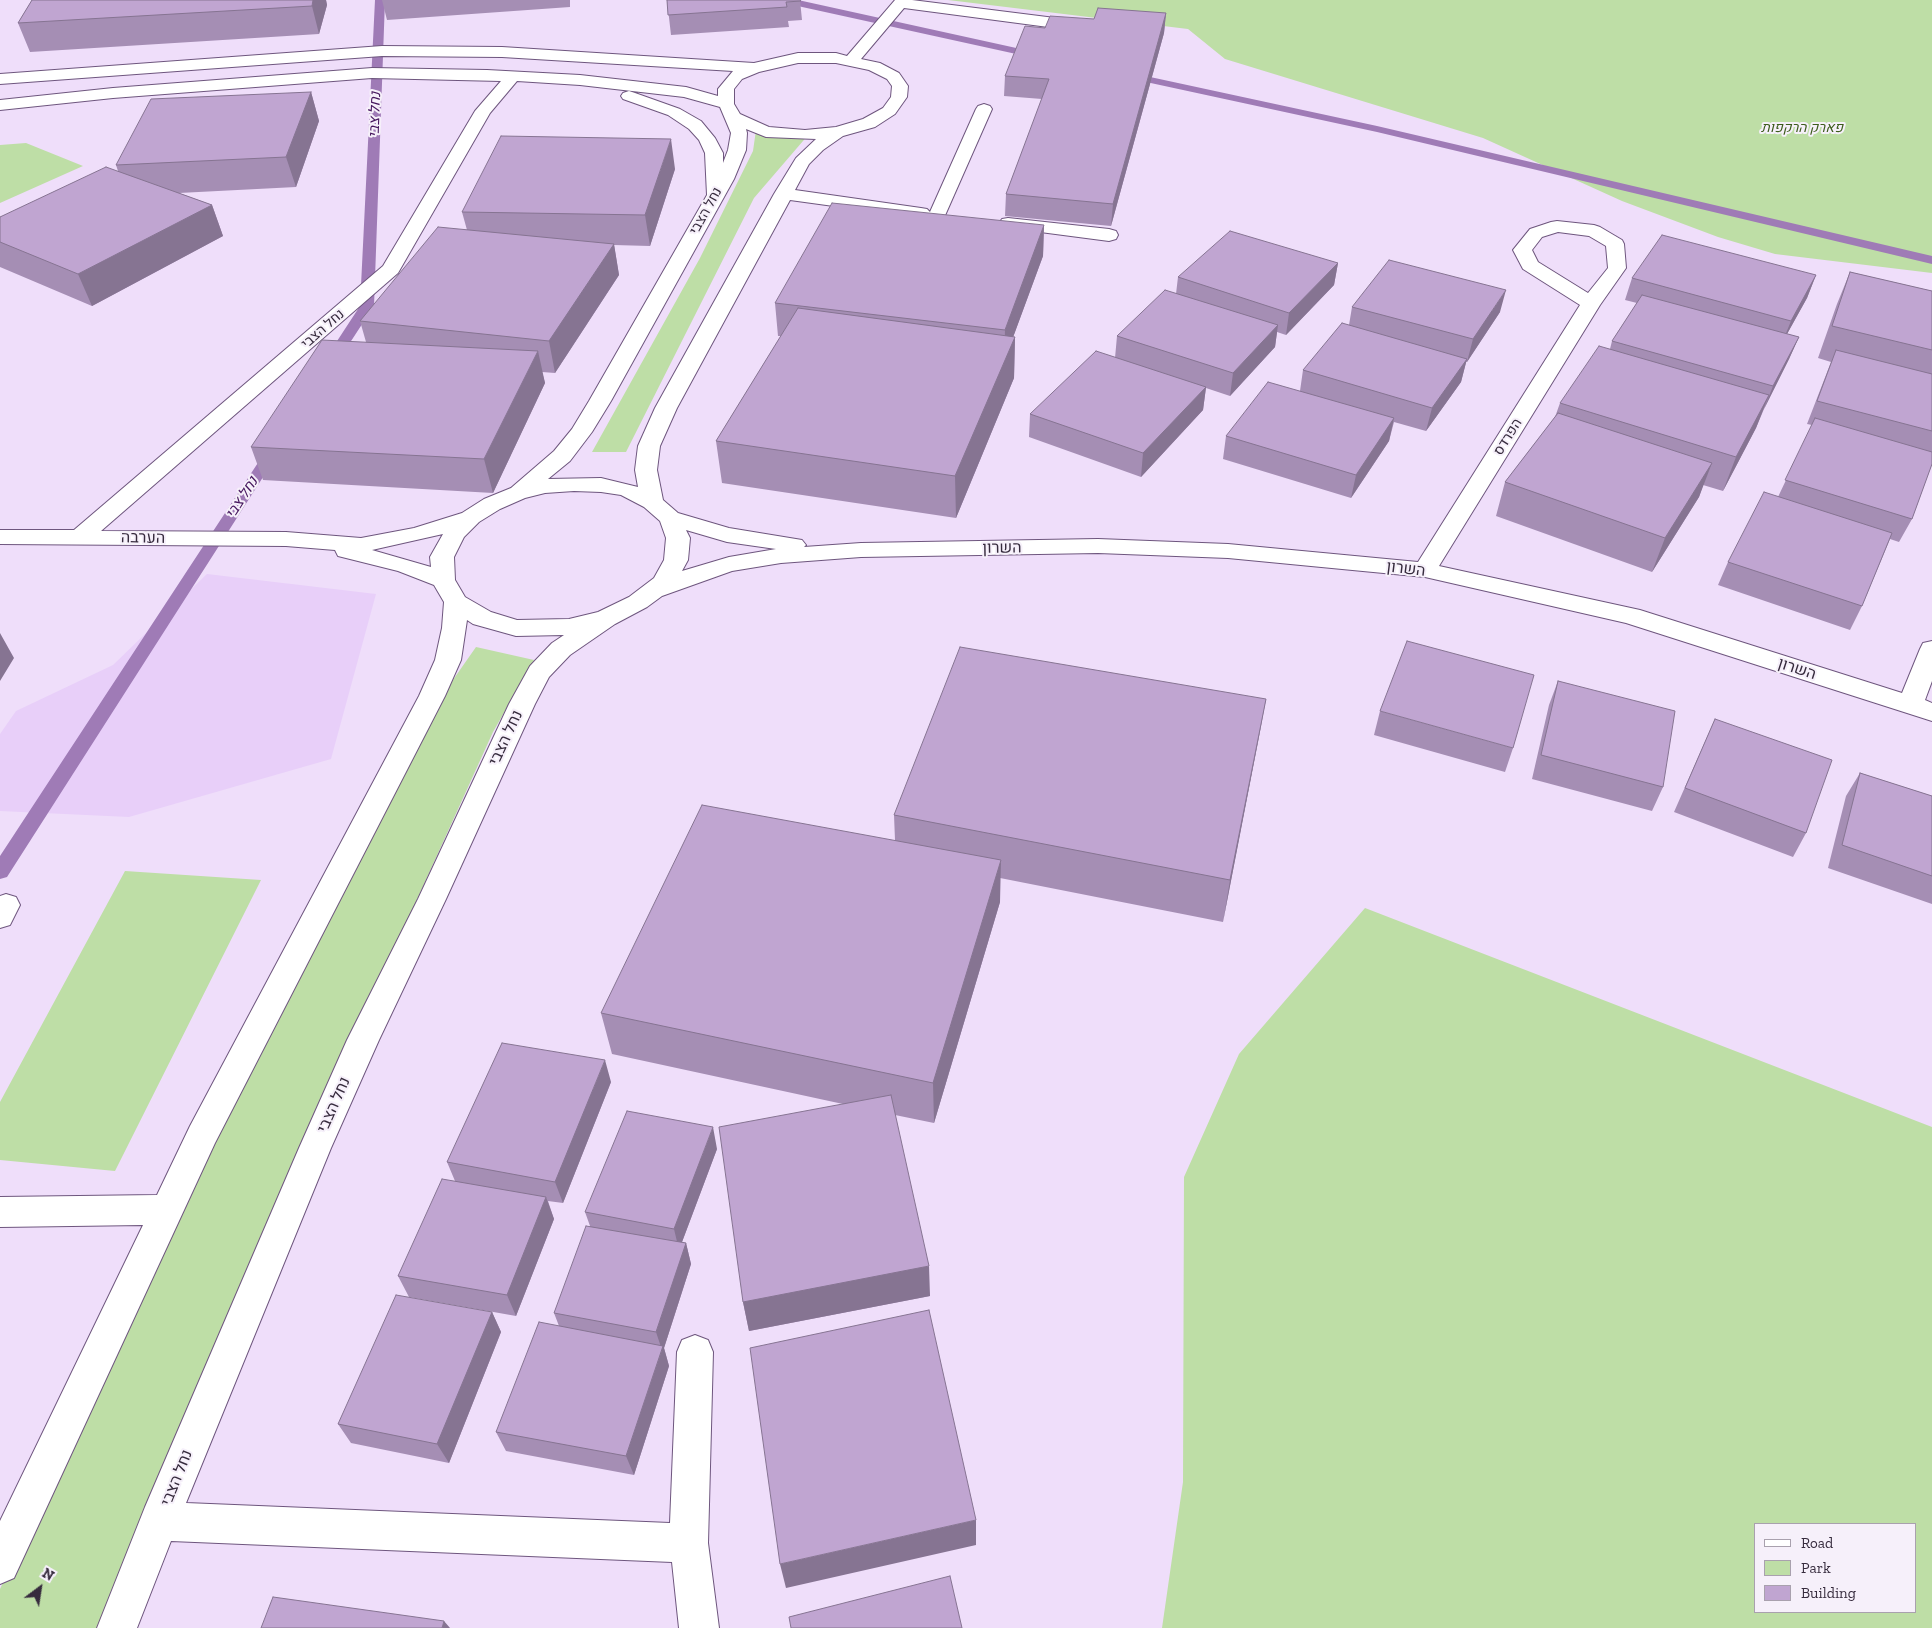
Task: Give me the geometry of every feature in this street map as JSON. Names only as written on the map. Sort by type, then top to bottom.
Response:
[{"type":"street","points":[[852,60],[902,2],[1071,25]]},
{"type":"street","points":[[0,79],[382,51],[511,53],[754,68]]},
{"type":"street","points":[[0,105],[113,93],[372,73],[512,76],[626,84],[686,92],[730,110],[766,132],[805,135],[837,132],[869,123],[889,111],[898,97],[900,86],[893,76],[874,66],[836,58],[798,58],[754,68],[736,76],[726,89],[730,110]]},
{"type":"street","name":"נחל הצבי","points":[[80,537],[392,269],[483,111],[512,76]]},
{"type":"street","points":[[546,78],[590,86],[645,100],[674,112],[695,125],[707,138],[714,153],[714,196]]},
{"type":"street","points":[[937,216],[984,109]]},
{"type":"street","name":"נחל הצבי","points":[[517,494],[562,456],[581,432],[725,179],[737,150],[739,133],[730,110]]},
{"type":"street","points":[[652,502],[646,470],[649,446],[666,408],[802,162],[817,146],[837,132]]},
{"type":"street","points":[[783,194],[956,218]]},
{"type":"street","points":[[994,222],[1109,235]]},
{"type":"street","name":"הפרדס","points":[[1425,570],[1591,303],[1617,268],[1615,244],[1594,231],[1557,226],[1536,233],[1522,250],[1530,265],[1591,303]]},
{"type":"street","points":[[0,1564],[166,1210],[257,1027],[333,888],[432,696],[448,660],[454,628],[450,591],[442,557],[454,534],[471,518],[492,504],[517,494],[546,486],[601,485],[627,490],[652,502],[670,518],[678,538],[676,560],[663,583],[638,602],[606,618]]},
{"type":"street","name":"הערבה","points":[[0,537],[286,539],[361,544],[417,534],[471,518]]},
{"type":"street","name":"השרון","points":[[670,518],[727,535],[811,547],[861,550]]},
{"type":"street","name":"הערבה","points":[[286,539],[406,566],[450,591],[482,618],[516,628],[569,627],[606,618]]},
{"type":"street","name":"השרון","points":[[652,591],[690,576],[729,564],[781,556],[861,550],[1098,546],[1219,550],[1425,570],[1631,616],[1921,708]]},
{"type":"street","name":"נחל הצבי","points":[[117,1628],[159,1521],[315,1148],[363,1040],[432,899],[522,704],[540,672],[561,649],[606,618]]},
{"type":"street","points":[[1921,708],[1932,649]]},
{"type":"street","points":[[0,1212],[166,1210]]},
{"type":"street","points":[[695,1352],[689,1543],[698,1628]]},
{"type":"street","points":[[159,1521],[689,1543]]},
{"type":"shaded area","points":[[207,574],[376,594],[331,759],[129,817],[0,811],[0,734],[16,711],[113,665]]},
{"type":"green space","name":"פארק הרקפות","points":[[948,0],[1932,0],[1932,273],[1775,254],[1718,237],[1622,201],[1483,138],[1225,59],[1188,29]]},
{"type":"green space","points":[[756,130],[809,134],[754,198],[626,452],[592,452],[700,258],[753,151]]},
{"type":"green space","points":[[26,143],[83,166],[0,203],[0,145]]},
{"type":"green space","points":[[476,647],[534,660],[493,732],[312,1131],[103,1628],[0,1628],[0,1589],[174,1213],[441,697]]},
{"type":"green space","points":[[125,871],[261,880],[115,1171],[0,1160],[0,1102]]},
{"type":"green space","points":[[1365,908],[1932,1127],[1932,1628],[1162,1628],[1183,1482],[1184,1177],[1239,1054]]},
{"type":"building","points":[[32,0],[313,0],[312,6],[18,23]]},
{"type":"building","points":[[667,0],[801,1],[786,2],[787,7],[668,15]]},
{"type":"building","points":[[1098,8],[1166,13],[1113,204],[1006,194],[1049,79],[1005,76],[1025,26],[1045,28],[1050,16],[1094,19]]},
{"type":"building","points":[[311,92],[286,157],[116,165],[151,99]]},
{"type":"building","points":[[501,136],[671,139],[645,215],[462,212]]},
{"type":"building","points":[[106,167],[212,205],[78,274],[0,242],[0,217]]},
{"type":"building","points":[[832,203],[1044,225],[1005,330],[775,303]]},
{"type":"building","points":[[438,227],[614,244],[549,341],[360,321]]},
{"type":"building","points":[[1230,231],[1338,263],[1289,313],[1178,277]]},
{"type":"building","points":[[1662,235],[1816,275],[1791,321],[1632,278]]},
{"type":"building","points":[[1389,260],[1506,290],[1473,339],[1352,307]]},
{"type":"building","points":[[1850,272],[1932,291],[1932,350],[1832,326]]},
{"type":"building","points":[[1165,290],[1278,325],[1233,373],[1117,336]]},
{"type":"building","points":[[1642,295],[1799,337],[1773,386],[1612,341]]},
{"type":"building","points":[[798,308],[1015,337],[955,476],[716,441]]},
{"type":"building","points":[[1342,323],[1467,359],[1432,408],[1303,370]]},
{"type":"building","points":[[322,340],[538,351],[484,459],[251,447]]},
{"type":"building","points":[[1599,346],[1769,395],[1736,457],[1560,403]]},
{"type":"building","points":[[1836,350],[1932,374],[1932,431],[1817,401]]},
{"type":"building","points":[[1096,351],[1206,387],[1143,453],[1030,414]]},
{"type":"building","points":[[1268,382],[1394,418],[1356,475],[1226,436]]},
{"type":"building","points":[[1558,413],[1712,463],[1665,538],[1505,482]]},
{"type":"building","points":[[1815,418],[1932,452],[1932,464],[1912,519],[1785,480]]},
{"type":"building","points":[[1764,492],[1892,533],[1862,606],[1728,562]]},
{"type":"building","points":[[1407,641],[1534,675],[1513,748],[1380,711]]},
{"type":"building","points":[[960,647],[1266,699],[1230,880],[894,815]]},
{"type":"building","points":[[1558,681],[1675,711],[1663,787],[1541,755]]},
{"type":"building","points":[[1715,719],[1832,760],[1806,833],[1685,788]]},
{"type":"building","points":[[1860,773],[1932,796],[1932,876],[1842,845]]},
{"type":"building","points":[[702,805],[1001,860],[933,1083],[601,1013]]},
{"type":"building","points":[[502,1043],[605,1060],[555,1182],[447,1162]]},
{"type":"building","points":[[891,1095],[929,1266],[743,1302],[719,1127]]},
{"type":"building","points":[[627,1111],[713,1127],[674,1229],[585,1212]]},
{"type":"building","points":[[442,1179],[546,1197],[507,1295],[398,1276]]},
{"type":"building","points":[[586,1226],[686,1243],[656,1332],[554,1313]]},
{"type":"building","points":[[396,1295],[492,1312],[437,1444],[338,1424]]},
{"type":"building","points":[[929,1310],[976,1520],[780,1564],[750,1348]]},
{"type":"building","points":[[539,1322],[663,1346],[626,1456],[496,1432]]},
{"type":"building","points":[[950,1576],[962,1628],[791,1628],[789,1617]]},
{"type":"building","points":[[273,1597],[444,1621],[442,1628],[261,1628]]},
{"type":"waterway","name":"נחל צבי","points":[[331,361],[367,306],[380,0]]},
{"type":"waterway","points":[[784,0],[1039,56]]},
{"type":"waterway","points":[[1127,75],[1377,129],[1932,260]]},
{"type":"waterway","name":"נחל צבי","points":[[0,872],[274,449]]}]
